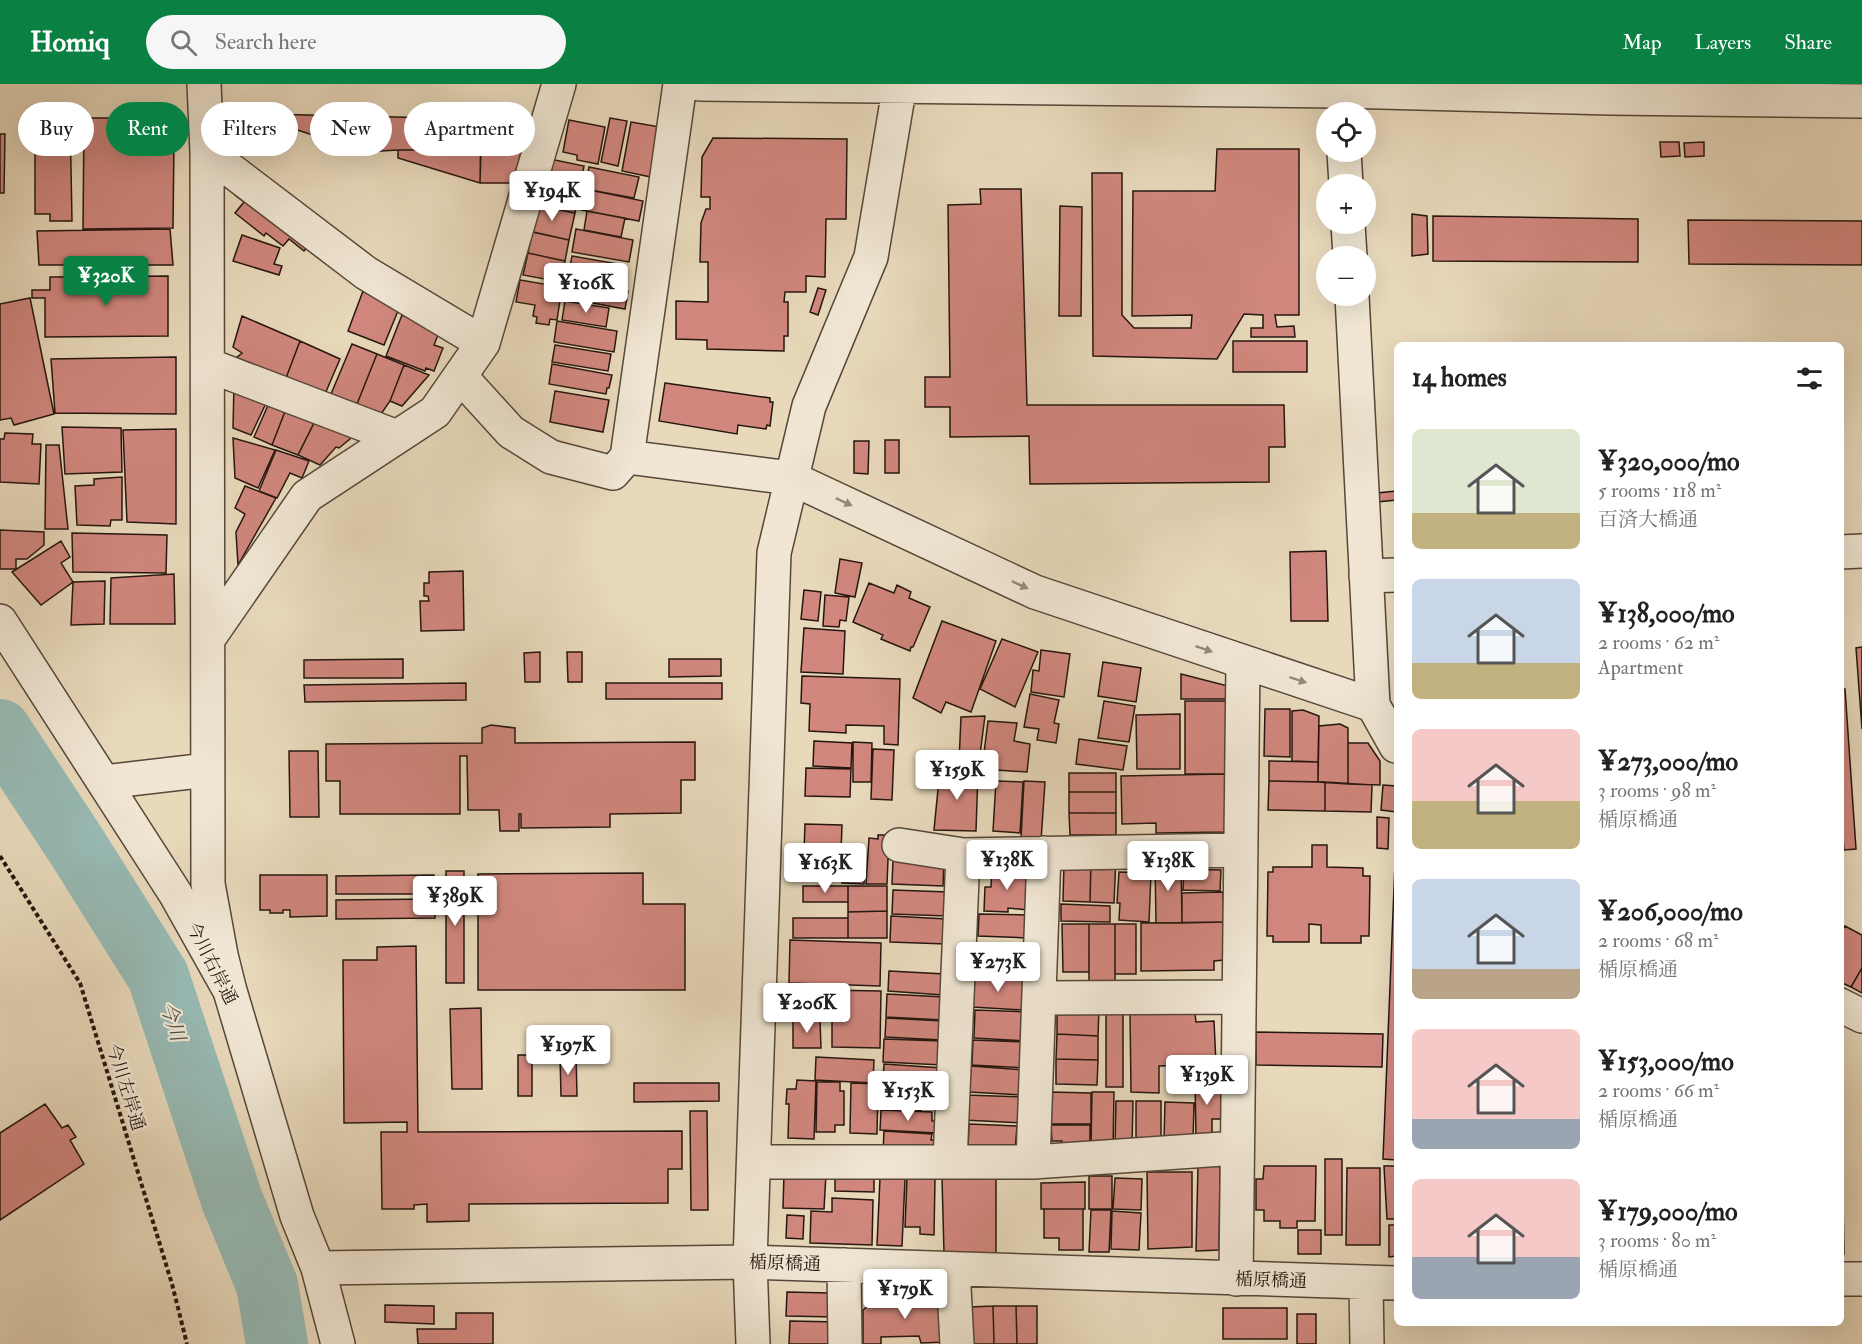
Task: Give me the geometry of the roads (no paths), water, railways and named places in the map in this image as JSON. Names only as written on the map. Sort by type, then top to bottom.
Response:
[{"type":"street","points":[[191,84],[221,84]]},
{"type":"street","points":[[204,84],[205,102]]},
{"type":"street","points":[[208,639],[307,495],[435,412],[483,343],[559,84]]},
{"type":"street","points":[[460,376],[511,432],[551,457],[614,473],[627,457],[680,84]]},
{"type":"street","points":[[700,84],[900,85],[1342,102],[1611,91],[1862,101]]},
{"type":"street","points":[[753,1344],[750,1262],[774,553],[790,478],[809,406],[871,257],[900,85]]},
{"type":"street","points":[[207,156],[208,884],[230,991]]},
{"type":"street","points":[[212,156],[366,273],[483,343]]},
{"type":"street","points":[[1353,306],[1381,575],[1373,705],[1394,743]]},
{"type":"street","points":[[208,365],[397,436]]},
{"type":"street","points":[[627,457],[790,478],[1035,592],[1373,705]]},
{"type":"street","points":[[1844,552],[1862,551]]},
{"type":"street","name":"今川右岸通","points":[[0,621],[176,893],[230,991],[297,1216],[318,1268],[338,1344]]},
{"type":"street","points":[[1236,1279],[1243,662]]},
{"type":"street","points":[[104,782],[207,770]]},
{"type":"street","points":[[899,845],[963,855],[1240,850]]},
{"type":"street","points":[[1033,1162],[1044,854]]},
{"type":"street","points":[[950,1162],[963,855]]},
{"type":"street","points":[[1039,998],[1238,997]]},
{"type":"street","points":[[1844,1007],[1862,1016]]},
{"type":"street","points":[[754,1162],[1033,1162],[1237,1148]]},
{"type":"street","name":"楯原橋通","points":[[318,1268],[750,1262],[1381,1283]]},
{"type":"street","points":[[844,1265],[845,1344]]},
{"type":"street","points":[[953,1269],[957,1344]]},
{"type":"street","points":[[1844,1279],[1862,1279]]},
{"type":"street","points":[[1367,1344],[1381,1283]]},
{"type":"waterway","name":"今川","points":[[0,730],[158,976],[232,1200],[267,1285],[277,1344]]}]
